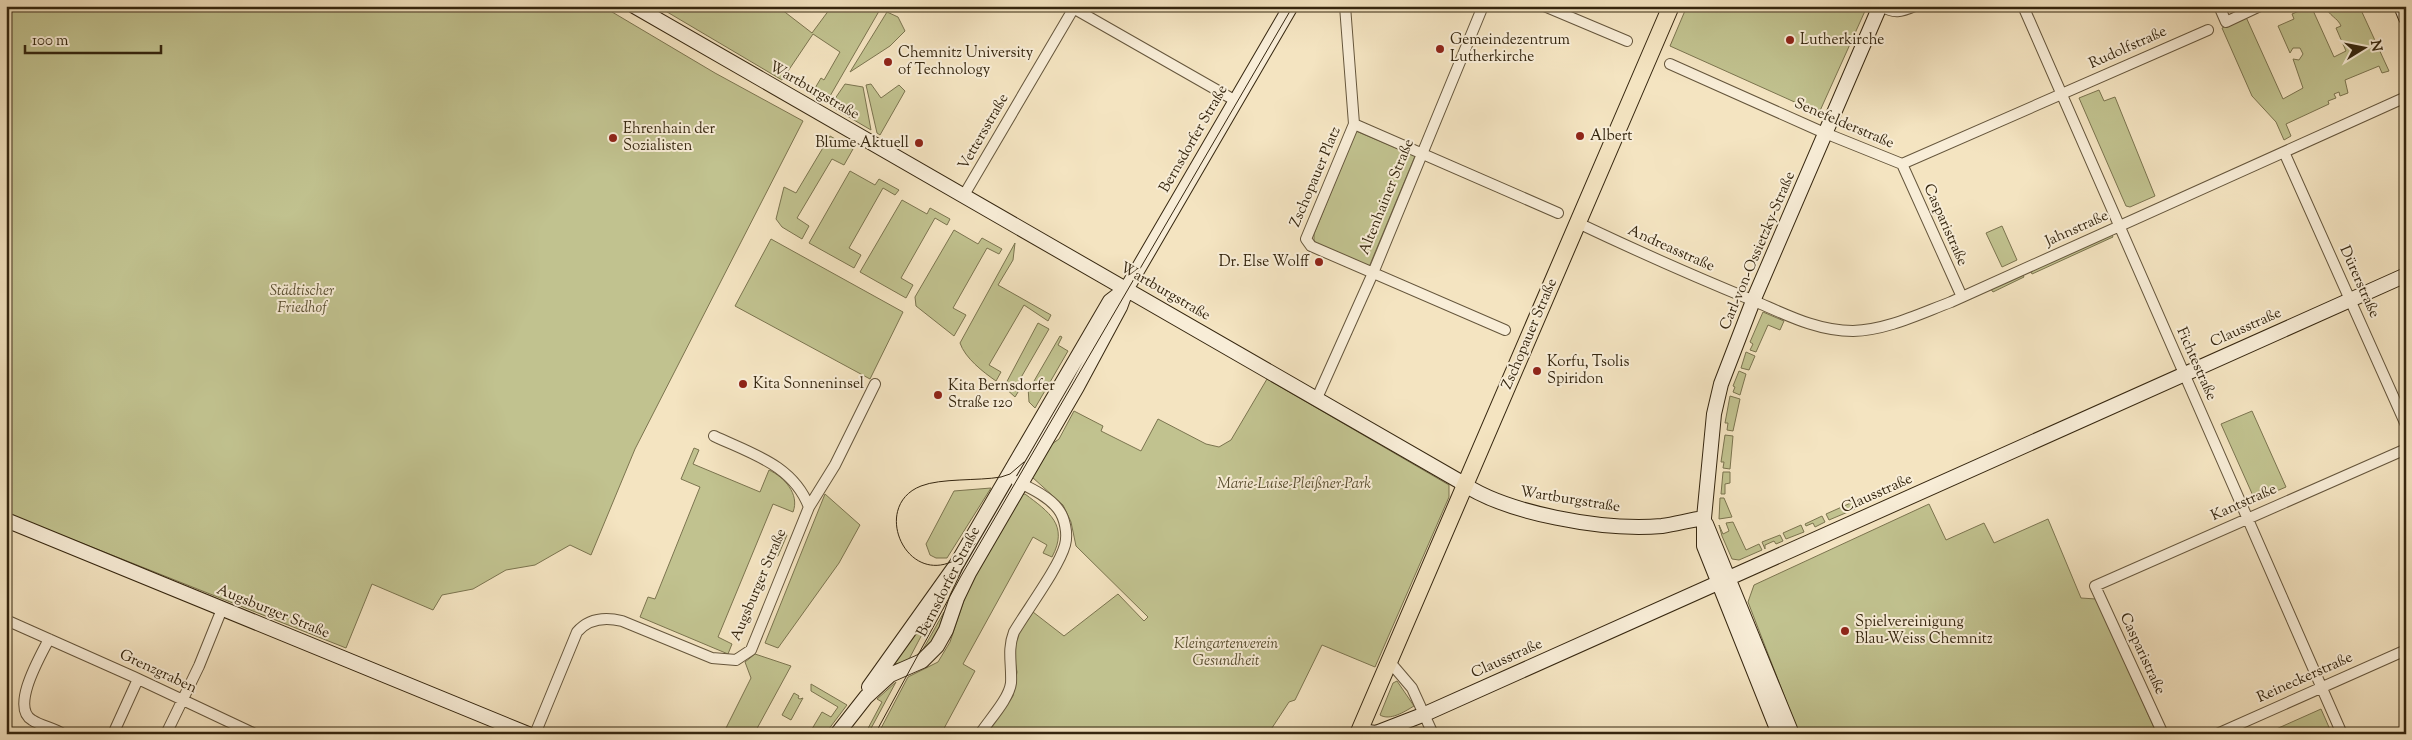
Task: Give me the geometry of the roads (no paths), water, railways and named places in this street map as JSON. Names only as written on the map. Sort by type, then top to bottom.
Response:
[{"type":"main road","name":"Zschopauer Straße","points":[[1358,732],[1671,6]]},
{"type":"street","name":"Wartburgstraße","points":[[634,6],[1465,485],[1498,502],[1519,509],[1587,521],[1631,526],[1662,526],[1704,518]]},
{"type":"street","name":"Bernsdorfer Straße","points":[[837,734],[866,697],[890,675],[922,661],[937,646],[946,630],[964,584],[1120,308],[1126,288],[1291,6]]},
{"type":"street","points":[[1345,6],[1354,124]]},
{"type":"street","name":"Altenhainer Straße","points":[[1317,398],[1373,273],[1483,6]]},
{"type":"street","points":[[1544,6],[1627,41]]},
{"type":"street","points":[[1880,6],[1890,12],[1898,13],[1915,6]]},
{"type":"street","name":"Carl-von-Ossietzky-Straße","points":[[1779,734],[1704,518],[1714,414],[1721,384],[1754,301],[1880,6]]},
{"type":"street","name":"Fichtestraße","points":[[2023,6],[2342,734]]},
{"type":"street","points":[[2219,6],[2226,22],[2260,6]]},
{"type":"street","points":[[2401,6],[2406,18]]},
{"type":"street","name":"Vettersstraße","points":[[964,196],[1074,7]]},
{"type":"street","points":[[1074,7],[1236,101]]},
{"type":"street","name":"Rudolfstraße","points":[[2062,95],[2208,30]]},
{"type":"street","name":"Senefelderstraße","points":[[1670,64],[1825,133],[1902,164],[2062,95]]},
{"type":"street","name":"Jahnstraße","points":[[1754,301],[1822,328],[1851,331],[1886,326],[1962,297],[2406,97]]},
{"type":"street","name":"Zschopauer Platz","points":[[1373,273],[1312,246],[1306,239],[1354,124],[1421,154]]},
{"type":"street","name":"Dürerstraße","points":[[2284,152],[2406,425]]},
{"type":"street","points":[[1421,154],[1558,213]]},
{"type":"street","name":"Casparistraße","points":[[1902,164],[1962,297]]},
{"type":"street","name":"Andreasstraße","points":[[1578,223],[1695,278],[1754,301]]},
{"type":"street","points":[[1373,273],[1505,330]]},
{"type":"street","name":"Clausstraße","points":[[1358,732],[1376,733],[1386,731],[1425,714],[2406,275]]},
{"type":"street","name":"Bernsdorfer Straße","points":[[866,697],[869,686],[956,565],[1110,300],[1126,288]]},
{"type":"street","name":"Augsburger Straße","points":[[535,734],[577,632],[591,621],[614,619],[622,621],[712,658],[729,661],[747,654],[751,650],[809,507],[835,464],[875,384]]},
{"type":"street","points":[[714,436],[785,472],[804,494],[809,507]]},
{"type":"street","name":"Kantstraße","points":[[2094,586],[2406,449]]},
{"type":"street","points":[[980,734],[1006,698],[1011,684],[1010,644],[1014,632],[1065,546],[1065,524],[1058,509],[1009,476]]},
{"type":"street","name":"Augsburger Straße","points":[[6,520],[528,734]]},
{"type":"street","name":"Carl-von-Ossietzky-Straße","points":[[1724,580],[1792,734]]},
{"type":"street","name":"Casparistraße","points":[[2094,586],[2163,734]]},
{"type":"street","points":[[166,734],[183,700],[222,609]]},
{"type":"street","name":"Grenzgraben","points":[[6,620],[49,638],[255,734]]},
{"type":"street","points":[[49,638],[25,691],[24,709],[30,719],[63,734]]},
{"type":"street","name":"Reineckerstraße","points":[[2217,734],[2406,650]]},
{"type":"street","points":[[1389,661],[1412,688],[1433,734]]},
{"type":"street","points":[[113,734],[138,679]]},
{"type":"tram line","points":[[875,734],[961,576],[1293,6]]},
{"type":"tram line","points":[[975,544],[953,561],[934,565],[917,560],[904,548],[897,531],[897,513],[905,497],[929,483],[1001,477],[1010,474],[1024,462]]},
{"type":"place","name":"Lutherkirche","points":[[1790,40]]},
{"type":"place","name":"Gemeindezentrum Lutherkirche","points":[[1440,49]]},
{"type":"place","name":"Chemnitz University of Technology","points":[[888,62]]},
{"type":"place","name":"Albert","points":[[1580,136]]},
{"type":"place","name":"Ehrenhain der Sozialisten","points":[[613,138]]},
{"type":"place","name":"Blume Aktuell","points":[[919,143]]},
{"type":"place","name":"Dr. Else Wolff","points":[[1319,262]]},
{"type":"place","name":"Korfu, Tsolis Spiridon","points":[[1537,371]]},
{"type":"place","name":"Kita Sonneninsel","points":[[743,384]]},
{"type":"place","name":"Kita Bernsdorfer Straße 120","points":[[938,395]]},
{"type":"place","name":"Spielvereinigung Blau-Weiss Chemnitz","points":[[1845,631]]},
{"type":"park label","name":"Städtischer Friedhof","points":[[302,300]]},
{"type":"park label","name":"Marie-Luise-Pleißner-Park","points":[[1294,484]]},
{"type":"park label","name":"Kleingartenverein Gesundheit","points":[[1226,652]]}]
